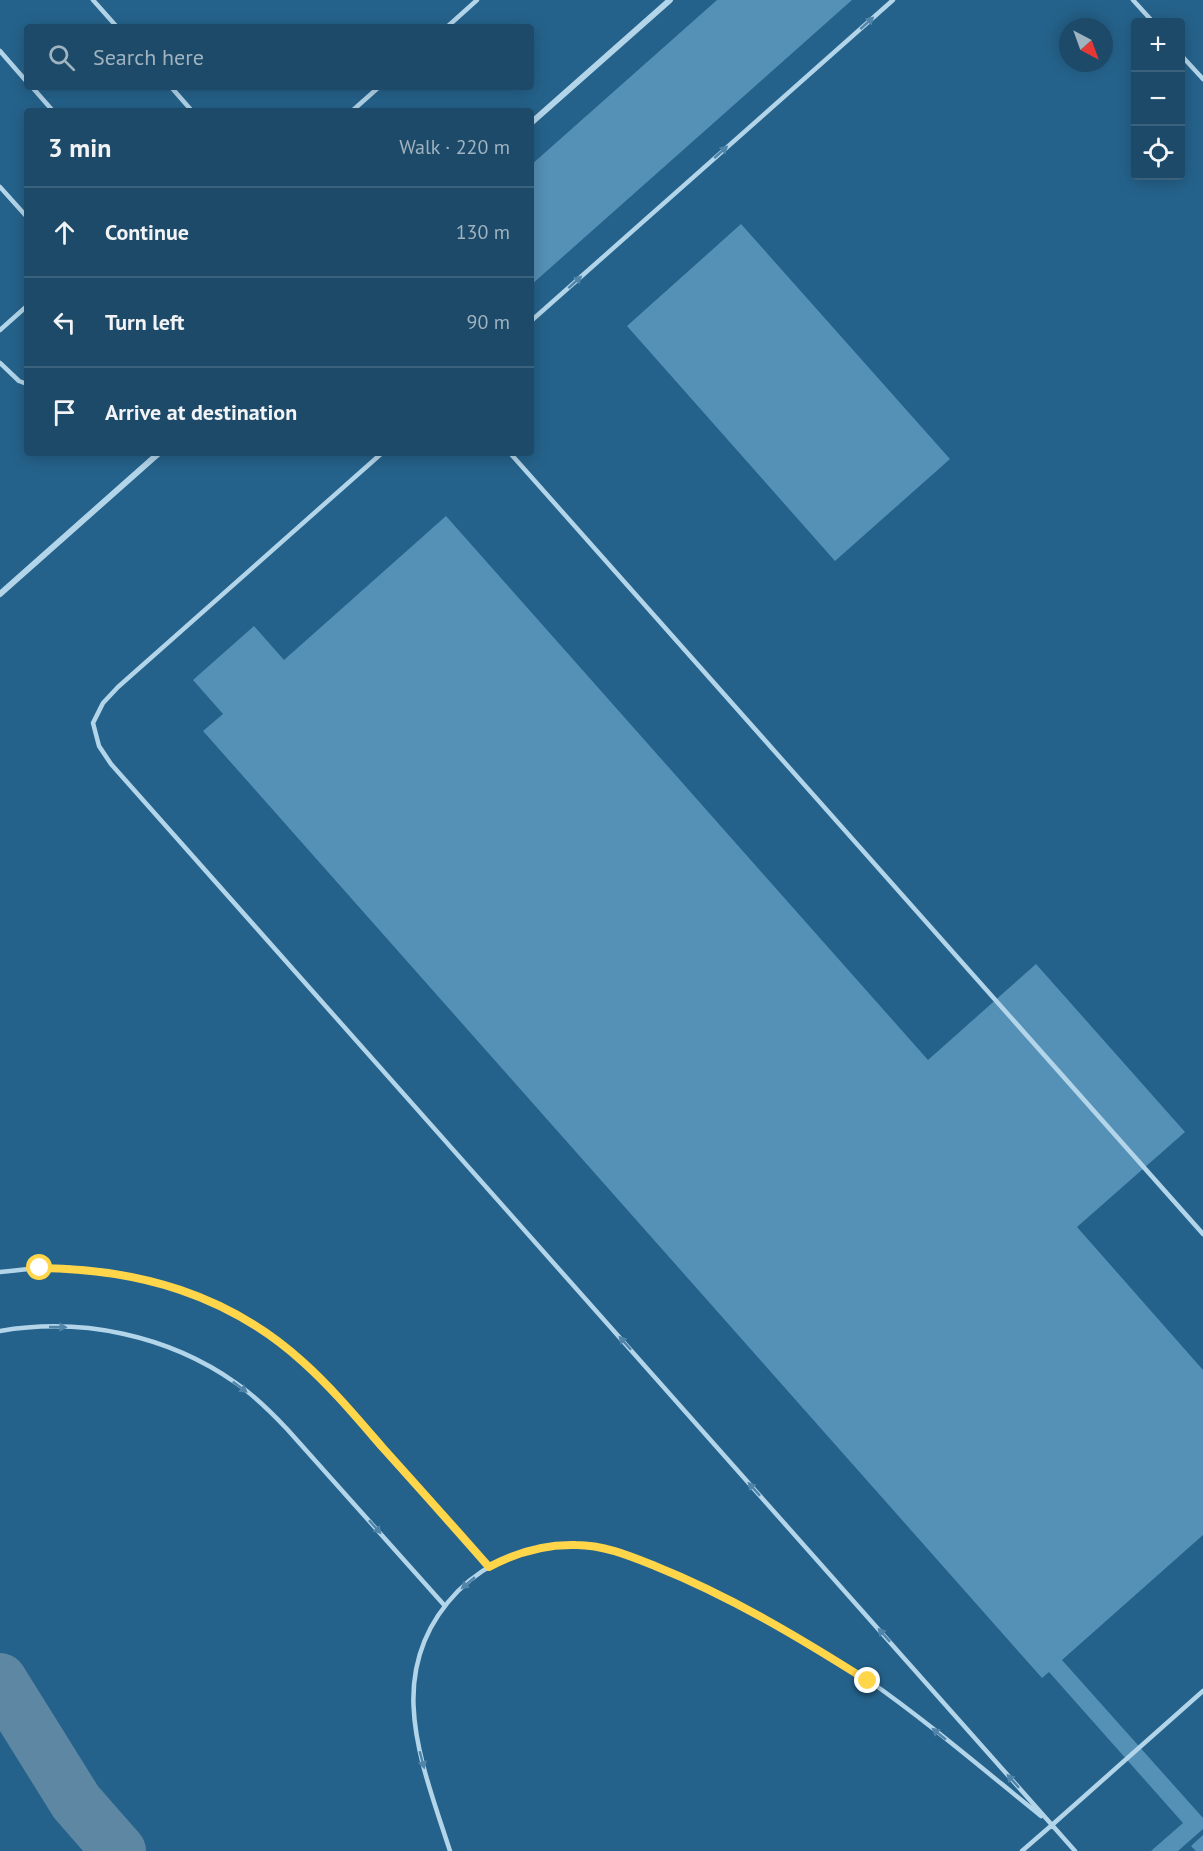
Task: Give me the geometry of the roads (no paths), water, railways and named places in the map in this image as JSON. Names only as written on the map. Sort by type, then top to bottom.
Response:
[{"type":"street","points":[[534,120],[670,0]]},
{"type":"street","points":[[0,594],[156,456]]},
{"type":"lane","points":[[93,0],[114,24]]},
{"type":"lane","points":[[450,24],[477,0]]},
{"type":"lane","points":[[534,318],[892,0]]},
{"type":"lane","points":[[1133,0],[1149,18]]},
{"type":"lane","points":[[0,51],[24,79]]},
{"type":"lane","points":[[1185,59],[1203,79]]},
{"type":"lane","points":[[35,90],[50,108]]},
{"type":"lane","points":[[174,90],[189,108]]},
{"type":"lane","points":[[355,108],[376,90]]},
{"type":"lane","points":[[0,187],[24,214]]},
{"type":"lane","points":[[0,330],[24,309]]},
{"type":"lane","points":[[0,363],[24,383]]},
{"type":"lane","points":[[379,456],[118,687],[103,703],[93,723],[99,746],[111,764],[1075,1851]]},
{"type":"lane","points":[[513,456],[1203,1234]]},
{"type":"lane","points":[[0,1272],[40,1268],[81,1268],[120,1273],[189,1293],[235,1313],[269,1335],[330,1388],[489,1567]]},
{"type":"lane","points":[[0,1331],[76,1327],[111,1331],[176,1350],[226,1377],[263,1404],[287,1428],[445,1606]]},
{"type":"lane","points":[[450,1851],[429,1787],[413,1716],[412,1692],[423,1644],[445,1606],[465,1584],[506,1558],[554,1545],[603,1548],[626,1555],[670,1572],[739,1604],[868,1681],[928,1725],[1052,1825]]},
{"type":"lane","points":[[1022,1851],[1203,1691]]},
{"type":"waterway","points":[[0,1680],[76,1802],[119,1851]]}]
